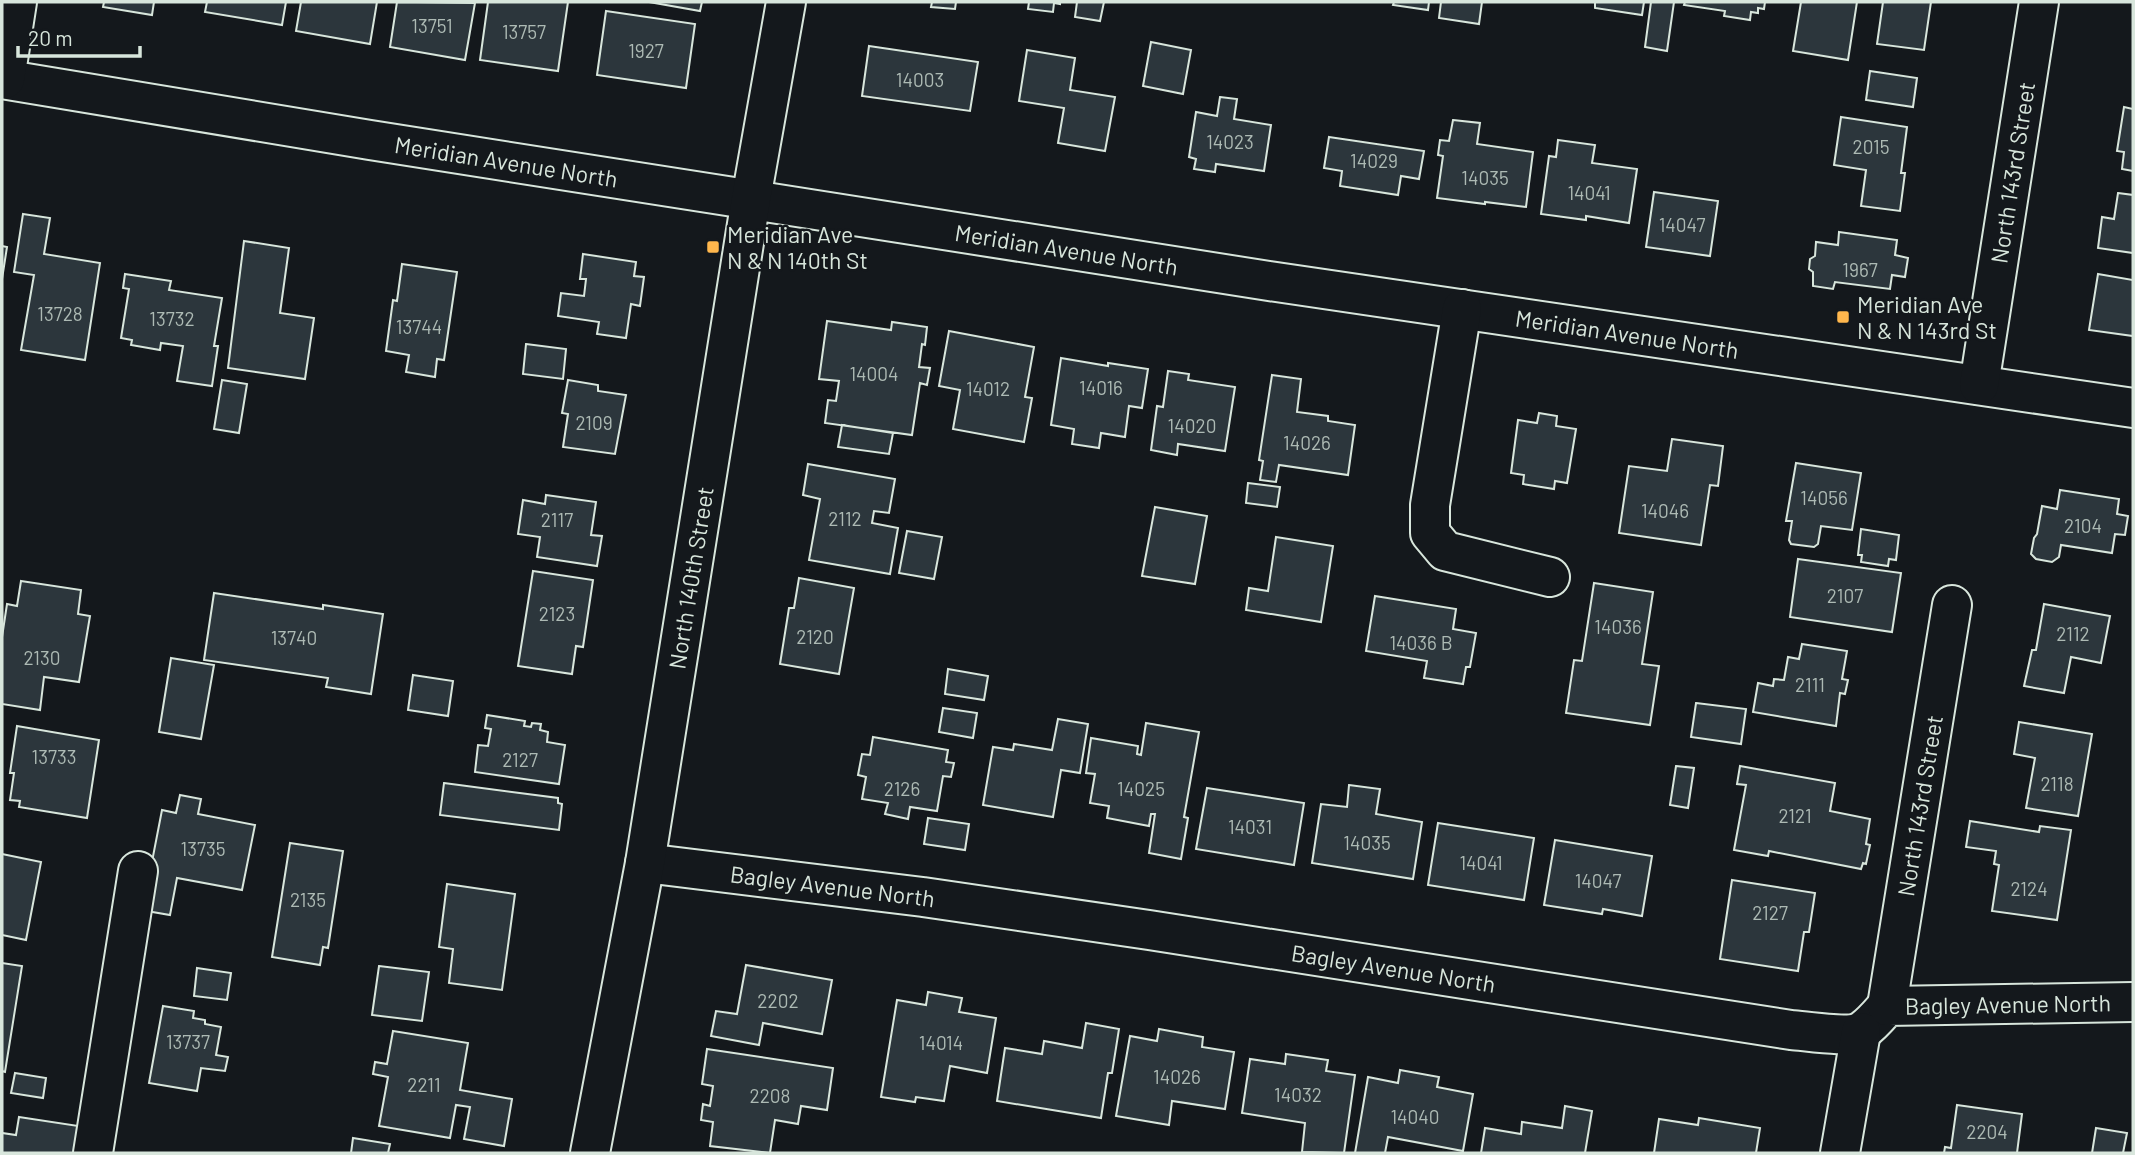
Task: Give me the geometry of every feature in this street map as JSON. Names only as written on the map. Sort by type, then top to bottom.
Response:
[{"type":"street","points":[[3,79],[17,2]]},
{"type":"street","name":"North 140th Street","points":[[590,1153],[645,863],[751,199],[786,2]]},
{"type":"street","name":"North 143rd Street","points":[[1979,385],[2039,2]]},
{"type":"street","name":"Meridian Avenue North","points":[[3,79],[370,140],[1256,279],[2133,408]]},
{"type":"street","points":[[1462,309],[1430,505],[1430,533],[1445,551],[1550,577]]},
{"type":"street","name":"North 143rd Street","points":[[1840,1153],[1874,1019],[1952,605]]},
{"type":"street","name":"Bagley Avenue North","points":[[645,863],[923,897],[1791,1030],[1845,1034],[1874,1019],[2133,1002]]},
{"type":"street","points":[[93,1153],[138,871]]},
{"type":"building","points":[[104,2],[154,2],[152,15],[103,7]]},
{"type":"building","points":[[207,2],[286,2],[282,25],[205,12]]},
{"type":"building","points":[[301,2],[377,2],[370,44],[296,31]]},
{"type":"building","points":[[397,2],[475,3],[465,60],[390,47]]},
{"type":"building","points":[[488,2],[568,2],[558,71],[480,60]]},
{"type":"building","points":[[649,2],[702,2],[700,11]]},
{"type":"building","points":[[932,2],[956,2],[955,9],[931,7]]},
{"type":"building","points":[[1029,2],[1060,2],[1060,4],[1054,3],[1053,12],[1028,9]]},
{"type":"building","points":[[1077,2],[1104,2],[1100,21],[1075,17]]},
{"type":"building","points":[[1394,2],[1429,2],[1428,10],[1393,5]]},
{"type":"building","points":[[1441,2],[1482,2],[1479,24],[1439,18]]},
{"type":"building","points":[[1595,2],[1644,2],[1642,15],[1595,8]]},
{"type":"building","points":[[1651,2],[1674,2],[1667,51],[1645,47]]},
{"type":"building","points":[[1685,2],[1765,2],[1764,9],[1758,8],[1758,13],[1751,12],[1750,20],[1724,16],[1725,11],[1684,5]]},
{"type":"building","points":[[1801,2],[1857,2],[1848,60],[1793,51]]},
{"type":"building","points":[[1883,2],[1931,2],[1924,50],[1877,44]]},
{"type":"building","points":[[606,11],[695,24],[686,88],[597,75]]},
{"type":"building","points":[[1151,42],[1191,50],[1183,94],[1143,86]]},
{"type":"building","points":[[869,46],[978,62],[970,111],[862,96]]},
{"type":"building","points":[[1027,50],[1075,58],[1070,90],[1115,97],[1105,151],[1058,143],[1064,108],[1019,101]]},
{"type":"building","points":[[1870,71],[1917,78],[1913,107],[1866,100]]},
{"type":"building","points":[[1220,97],[1237,99],[1234,119],[1271,125],[1264,171],[1216,164],[1215,172],[1194,169],[1196,159],[1189,157],[1196,112],[1217,116]]},
{"type":"building","points":[[2124,107],[2133,109],[2133,171],[2122,169],[2124,152],[2117,151]]},
{"type":"building","points":[[1841,117],[1907,127],[1901,173],[1905,173],[1900,211],[1861,206],[1866,170],[1834,165]]},
{"type":"building","points":[[1453,120],[1480,123],[1477,144],[1533,152],[1526,207],[1437,198],[1443,156],[1438,155],[1440,140],[1449,141]]},
{"type":"building","points":[[1329,137],[1424,151],[1419,179],[1401,176],[1398,195],[1340,186],[1342,171],[1324,168]]},
{"type":"building","points":[[1558,140],[1595,145],[1592,163],[1637,169],[1629,223],[1586,216],[1586,220],[1541,214],[1549,156],[1556,157]]},
{"type":"building","points":[[1654,192],[1718,201],[1710,256],[1646,247]]},
{"type":"building","points":[[2118,193],[2133,195],[2133,253],[2098,248],[2102,217],[2114,219]]},
{"type":"building","points":[[23,214],[50,218],[44,254],[100,263],[85,360],[21,350],[34,275],[14,272]]},
{"type":"building","points":[[1839,232],[1897,240],[1895,255],[1908,258],[1905,277],[1892,275],[1890,289],[1835,282],[1833,289],[1813,286],[1813,272],[1809,269],[1810,259],[1815,256],[1816,242],[1838,245]]},
{"type":"building","points":[[244,241],[289,248],[280,313],[314,318],[305,379],[228,368]]},
{"type":"building","points":[[2,246],[7,247],[2,279]]},
{"type":"building","points":[[583,254],[636,262],[634,276],[644,277],[640,306],[631,304],[626,338],[597,334],[599,322],[558,316],[561,293],[584,296],[586,279],[580,279]]},
{"type":"building","points":[[402,264],[457,272],[444,360],[437,359],[435,377],[406,372],[409,355],[386,351],[393,300],[397,301]]},
{"type":"building","points":[[125,274],[171,281],[169,290],[222,298],[214,346],[218,346],[212,386],[177,381],[183,346],[161,343],[160,350],[131,345],[132,340],[121,338],[129,289],[123,288]]},
{"type":"building","points":[[2098,274],[2133,280],[2133,336],[2089,330]]},
{"type":"building","points":[[827,321],[891,330],[892,322],[927,327],[919,367],[930,368],[927,385],[920,383],[912,435],[825,423],[828,400],[836,401],[839,381],[819,379]]},
{"type":"building","points":[[949,331],[1034,347],[1025,397],[1032,398],[1024,442],[953,429],[960,390],[939,386]]},
{"type":"building","points":[[526,344],[566,349],[563,379],[523,374]]},
{"type":"building","points":[[1061,358],[1148,369],[1142,408],[1129,406],[1125,437],[1101,433],[1099,448],[1072,444],[1074,429],[1051,425]]},
{"type":"building","points":[[1168,371],[1189,374],[1188,380],[1235,387],[1225,451],[1178,444],[1177,455],[1151,450],[1157,406],[1163,407]]},
{"type":"building","points":[[1272,375],[1301,379],[1297,412],[1328,416],[1328,421],[1355,425],[1348,475],[1279,465],[1276,482],[1260,480],[1263,461],[1259,460]]},
{"type":"building","points":[[222,380],[247,384],[239,433],[214,429]]},
{"type":"building","points":[[568,380],[598,385],[598,391],[626,395],[615,454],[563,447],[568,414],[562,413]]},
{"type":"building","points":[[1539,413],[1557,416],[1556,426],[1576,429],[1567,483],[1555,481],[1554,489],[1523,484],[1524,475],[1511,473],[1518,420],[1537,423]]},
{"type":"building","points":[[842,425],[893,433],[889,454],[838,447]]},
{"type":"building","points":[[1672,439],[1723,446],[1718,486],[1710,485],[1701,545],[1619,533],[1629,466],[1667,471]]},
{"type":"building","points":[[1796,463],[1861,473],[1852,530],[1821,526],[1818,544],[1814,547],[1791,544],[1789,540],[1792,521],[1786,521]]},
{"type":"building","points":[[808,464],[895,479],[889,513],[874,511],[872,523],[898,528],[890,574],[809,560],[820,499],[803,495]]},
{"type":"building","points":[[1248,483],[1280,487],[1277,507],[1246,503]]},
{"type":"building","points":[[2060,490],[2119,499],[2117,514],[2128,516],[2125,535],[2115,534],[2112,553],[2061,545],[2059,557],[2052,562],[2036,559],[2031,554],[2042,506],[2057,509]]},
{"type":"building","points":[[546,495],[596,502],[591,535],[602,536],[597,566],[537,557],[540,537],[518,534],[523,500],[545,504]]},
{"type":"building","points":[[1155,507],[1207,516],[1195,584],[1142,576]]},
{"type":"building","points":[[1861,529],[1899,535],[1896,560],[1889,559],[1888,566],[1861,562],[1862,555],[1858,555]]},
{"type":"building","points":[[907,531],[942,537],[934,579],[899,573]]},
{"type":"building","points":[[1276,537],[1333,546],[1321,622],[1246,610],[1249,588],[1268,591]]},
{"type":"building","points":[[1798,559],[1901,573],[1892,632],[1790,617]]},
{"type":"building","points":[[533,571],[593,580],[583,647],[576,646],[572,674],[518,666]]},
{"type":"building","points":[[799,578],[854,588],[839,674],[780,664],[789,608],[794,608]]},
{"type":"building","points":[[21,581],[81,590],[78,614],[90,616],[79,682],[44,677],[40,710],[2,704],[2,637],[7,604],[17,606]]},
{"type":"building","points":[[1594,583],[1653,592],[1642,664],[1659,666],[1650,725],[1566,713],[1574,660],[1582,661]]},
{"type":"building","points":[[214,593],[323,609],[323,605],[383,614],[371,694],[326,687],[328,678],[204,660]]},
{"type":"building","points":[[1375,596],[1456,609],[1453,629],[1476,633],[1470,667],[1466,667],[1463,684],[1424,678],[1427,661],[1366,651]]},
{"type":"building","points":[[2044,604],[2110,616],[2101,663],[2071,657],[2064,693],[2024,686],[2032,650],[2036,650]]},
{"type":"building","points":[[1802,644],[1847,651],[1842,679],[1848,680],[1845,694],[1840,693],[1836,726],[1753,712],[1758,683],[1773,686],[1774,679],[1784,680],[1788,657],[1799,659]]},
{"type":"building","points":[[171,658],[214,665],[201,739],[159,732]]},
{"type":"building","points":[[948,669],[988,676],[984,700],[945,694]]},
{"type":"building","points":[[413,675],[453,681],[448,716],[408,710]]},
{"type":"building","points":[[1696,703],[1746,709],[1741,744],[1691,737]]},
{"type":"building","points":[[943,708],[977,713],[973,738],[939,732]]},
{"type":"building","points":[[487,715],[525,721],[524,726],[541,724],[540,730],[548,732],[547,742],[565,745],[559,784],[475,772],[478,745],[488,746],[491,729],[485,728]]},
{"type":"building","points":[[1058,719],[1088,724],[1080,773],[1061,770],[1053,817],[983,805],[993,747],[1013,750],[1014,744],[1052,750]]},
{"type":"building","points":[[2019,722],[2092,734],[2078,816],[2026,808],[2035,758],[2014,754]]},
{"type":"building","points":[[1146,723],[1199,732],[1184,817],[1188,818],[1181,859],[1149,853],[1155,814],[1151,814],[1149,826],[1107,818],[1109,806],[1090,803],[1095,774],[1086,773],[1091,738],[1138,746],[1137,754],[1141,755]]},
{"type":"building","points":[[17,726],[99,740],[87,818],[19,807],[20,801],[10,800],[14,773],[10,773]]},
{"type":"building","points":[[873,737],[948,750],[946,762],[954,763],[951,777],[943,776],[937,811],[910,807],[908,819],[885,814],[888,803],[862,799],[866,777],[858,775],[862,754],[870,755]]},
{"type":"building","points":[[1676,766],[1694,768],[1688,808],[1670,805]]},
{"type":"building","points":[[1740,766],[1835,783],[1830,811],[1870,819],[1866,844],[1870,845],[1866,864],[1863,863],[1861,869],[1769,851],[1768,856],[1734,850],[1746,785],[1737,784]]},
{"type":"building","points":[[444,783],[558,798],[558,803],[562,804],[559,830],[440,815]]},
{"type":"building","points":[[1349,785],[1380,789],[1376,814],[1422,822],[1413,879],[1312,863],[1321,804],[1347,807]]},
{"type":"building","points":[[1207,788],[1304,803],[1294,865],[1196,849]]},
{"type":"building","points":[[180,795],[201,799],[198,814],[255,825],[242,890],[177,878],[170,915],[135,909],[150,872],[162,810],[176,813]]},
{"type":"building","points":[[928,818],[969,824],[965,850],[924,844]]},
{"type":"building","points":[[1970,821],[2039,832],[2040,826],[2071,830],[2057,920],[1992,911],[1999,865],[1994,864],[1996,851],[1966,847]]},
{"type":"building","points":[[1438,823],[1534,838],[1524,900],[1428,885]]},
{"type":"building","points":[[1555,840],[1652,856],[1642,916],[1603,909],[1602,914],[1544,905]]},
{"type":"building","points":[[290,843],[343,851],[328,948],[323,947],[320,965],[272,957]]},
{"type":"building","points":[[2,854],[41,862],[26,940],[2,935]]},
{"type":"building","points":[[1732,880],[1815,893],[1809,932],[1804,932],[1798,971],[1720,959]]},
{"type":"building","points":[[447,884],[515,894],[502,990],[449,983],[453,949],[439,947]]},
{"type":"building","points":[[2,963],[22,966],[5,1072],[2,1071]]},
{"type":"building","points":[[746,965],[832,980],[822,1034],[763,1023],[759,1045],[711,1036],[716,1011],[737,1014]]},
{"type":"building","points":[[379,966],[429,972],[422,1021],[372,1015]]},
{"type":"building","points":[[197,968],[231,973],[227,1000],[194,996]]},
{"type":"building","points":[[928,992],[962,998],[959,1012],[996,1018],[987,1073],[950,1066],[944,1101],[916,1097],[915,1102],[881,1097],[897,1000],[926,1005]]},
{"type":"building","points":[[163,1006],[194,1011],[193,1018],[221,1027],[216,1055],[228,1057],[225,1071],[201,1068],[197,1091],[149,1083]]},
{"type":"building","points":[[1086,1023],[1119,1029],[1101,1118],[997,1101],[1005,1048],[1042,1054],[1044,1041],[1082,1048]]},
{"type":"building","points":[[1159,1029],[1203,1037],[1202,1047],[1234,1052],[1225,1109],[1172,1101],[1169,1125],[1116,1116],[1130,1036],[1157,1041]]},
{"type":"building","points":[[393,1031],[468,1043],[460,1090],[512,1099],[504,1146],[464,1139],[470,1107],[456,1105],[450,1138],[379,1126],[388,1077],[373,1074],[375,1062],[387,1064]]},
{"type":"building","points":[[707,1049],[833,1068],[827,1110],[801,1106],[798,1124],[775,1120],[770,1153],[710,1146],[713,1122],[701,1120],[703,1104],[710,1106],[713,1086],[702,1084]]},
{"type":"building","points":[[1286,1054],[1328,1060],[1326,1071],[1355,1075],[1344,1153],[1302,1152],[1305,1123],[1242,1113],[1250,1059],[1285,1064]]},
{"type":"building","points":[[1400,1070],[1439,1077],[1437,1087],[1473,1094],[1463,1151],[1388,1137],[1385,1153],[1355,1153],[1368,1077],[1398,1083]]},
{"type":"building","points":[[15,1073],[46,1078],[43,1098],[11,1093]]},
{"type":"building","points":[[1957,1105],[2022,1114],[2017,1153],[1944,1153],[1945,1147],[1951,1148]]},
{"type":"building","points":[[1565,1106],[1592,1111],[1585,1153],[1481,1153],[1485,1128],[1521,1134],[1522,1122],[1562,1128]]},
{"type":"building","points":[[19,1117],[85,1127],[81,1153],[2,1153],[2,1133],[16,1135]]},
{"type":"building","points":[[1699,1118],[1760,1128],[1756,1153],[1654,1153],[1659,1119],[1698,1125]]},
{"type":"building","points":[[2096,1128],[2127,1133],[2123,1153],[2092,1153]]},
{"type":"building","points":[[353,1138],[390,1144],[388,1153],[351,1153]]},
{"type":"place","name":"Meridian Ave N & N 140th St","points":[[713,247]]},
{"type":"place","name":"Meridian Ave N & N 143rd St","points":[[1843,317]]}]
